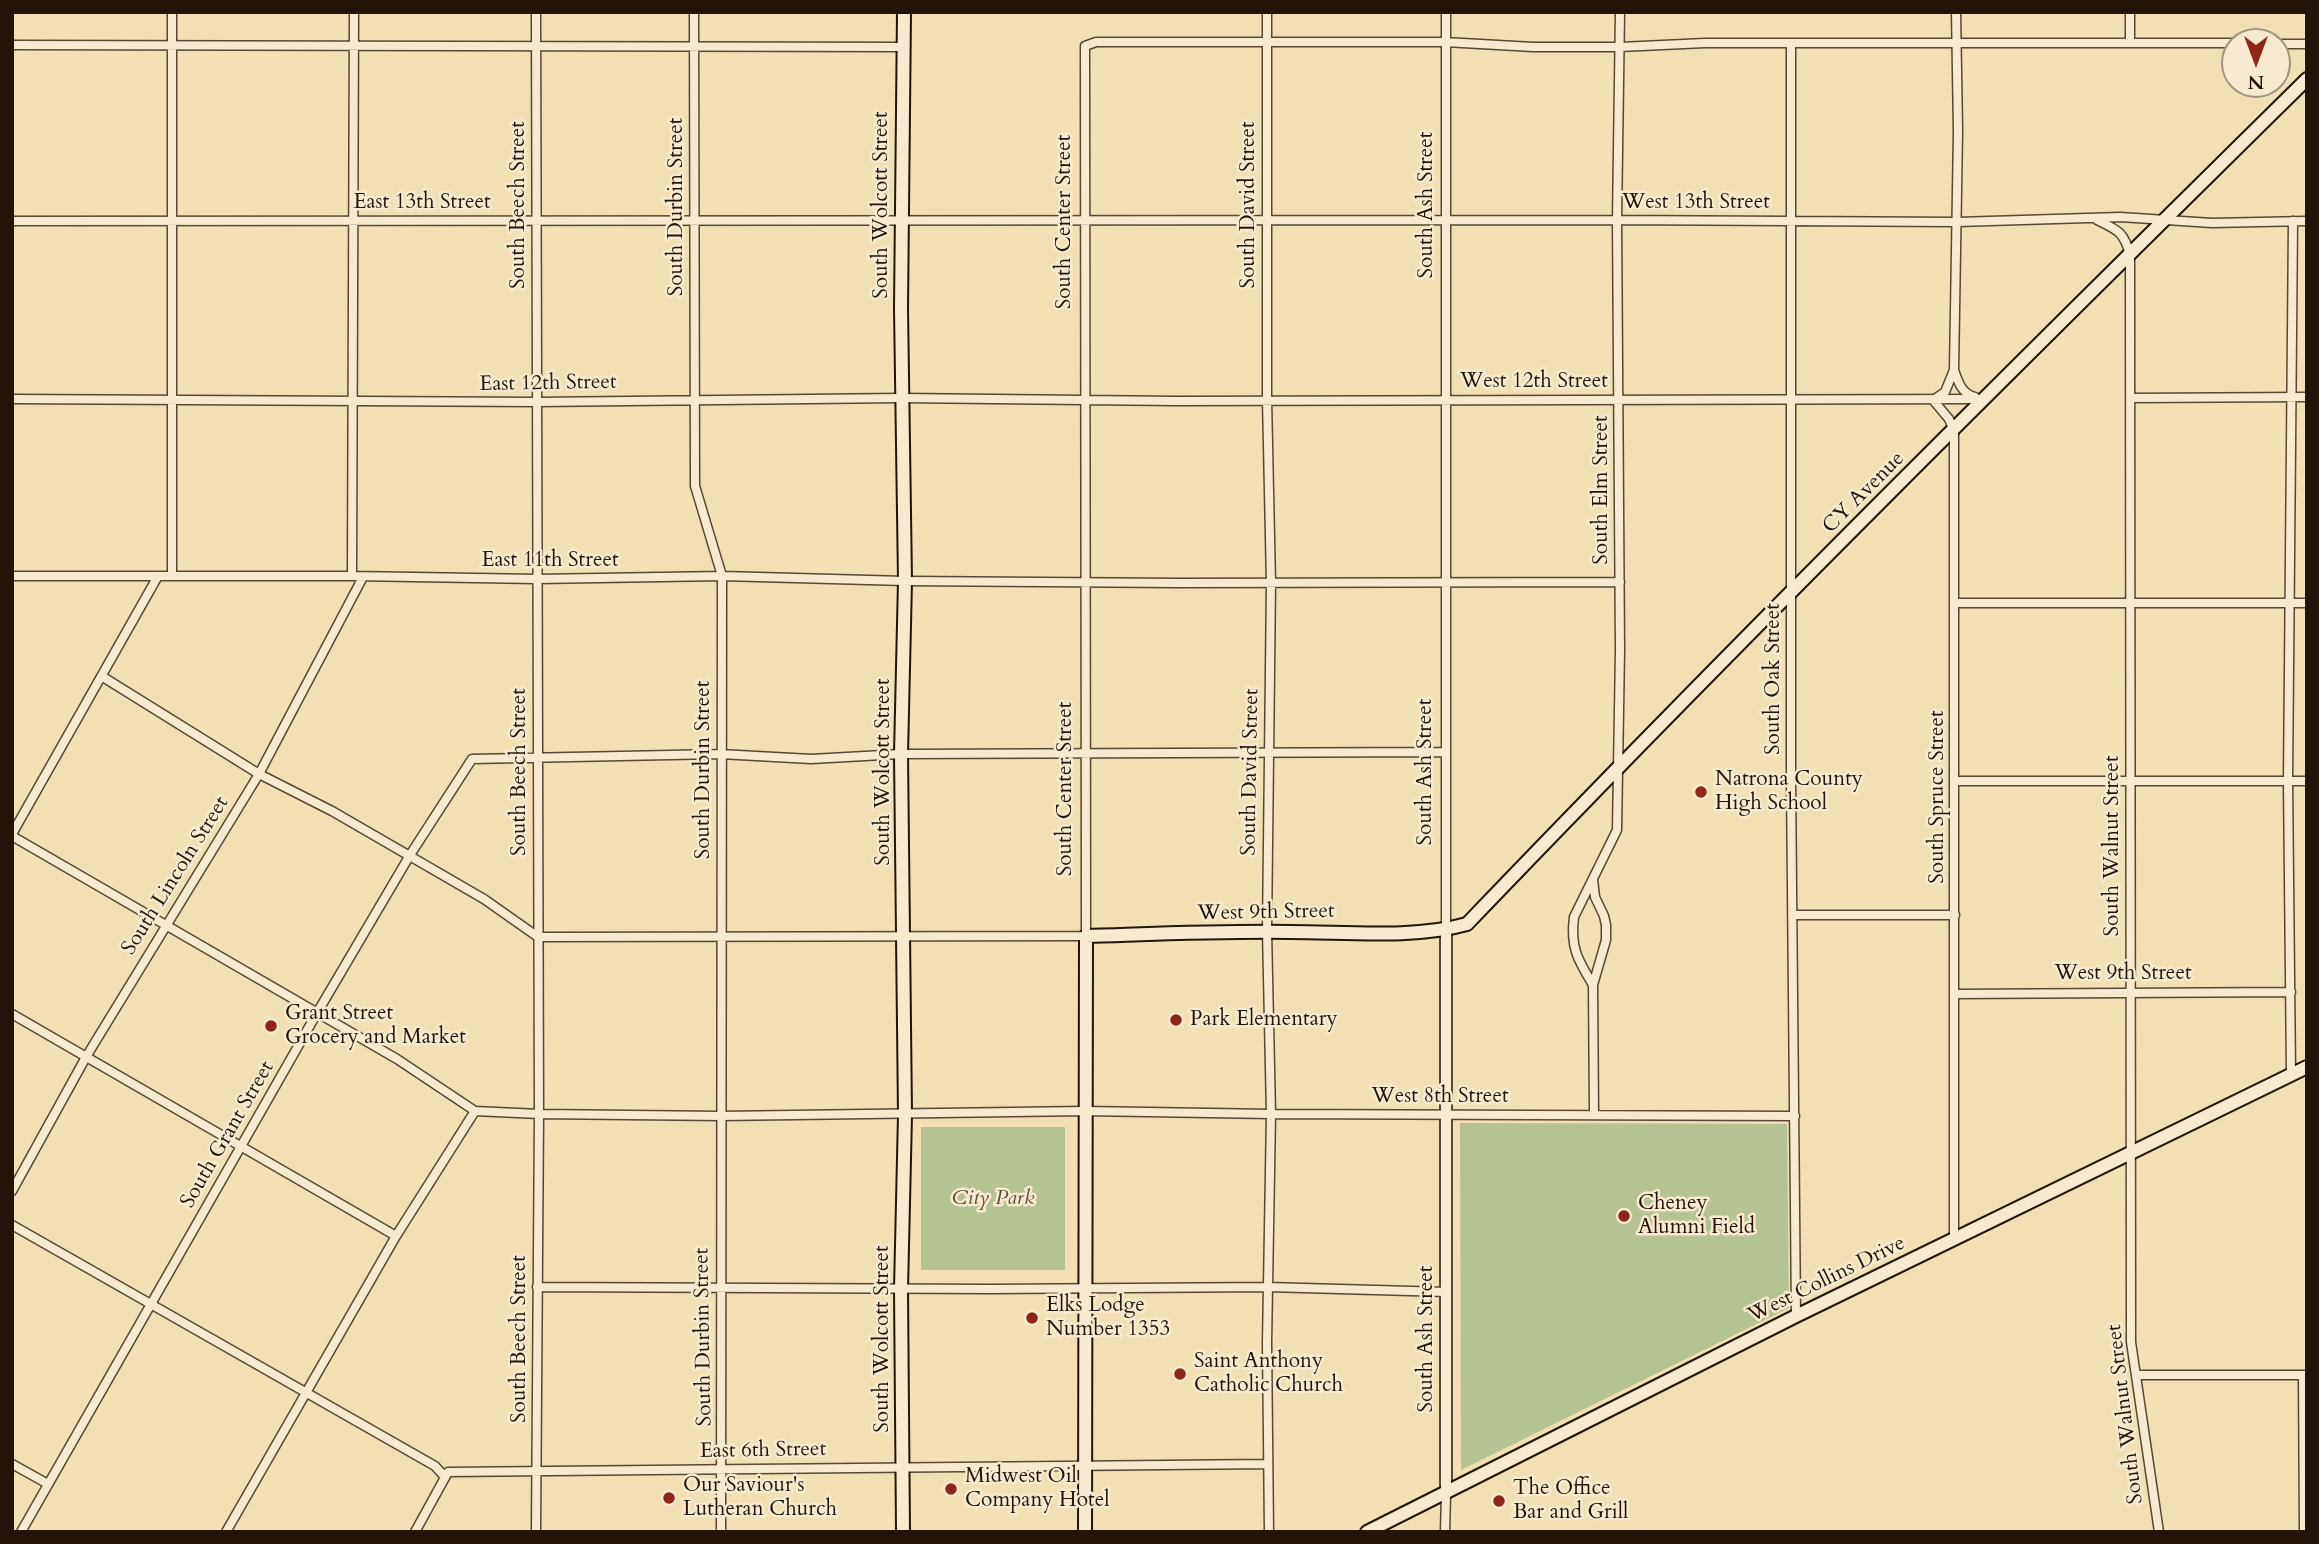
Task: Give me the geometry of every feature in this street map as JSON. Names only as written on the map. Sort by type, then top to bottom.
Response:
[{"type":"main road","name":"South Wolcott Street","points":[[903,1532],[901,1289],[905,1115],[901,754],[905,581],[901,221],[904,12]]},
{"type":"main road","name":"CY Avenue","points":[[1446,930],[1467,924],[1618,767],[2307,79]]},
{"type":"main road","name":"West 9th Street","points":[[1086,936],[1446,930]]},
{"type":"main road","name":"South Center Street","points":[[1085,1532],[1086,936]]},
{"type":"main road","name":"West Collins Drive","points":[[1367,1532],[1796,1316],[2307,1067]]},
{"type":"street","points":[[172,12],[172,576]]},
{"type":"street","points":[[352,576],[354,12]]},
{"type":"street","name":"South Beech Street","points":[[536,1532],[539,1114],[537,12]]},
{"type":"street","name":"South Durbin Street","points":[[695,12],[695,486],[722,576],[722,1532]]},
{"type":"street","name":"South David Street","points":[[1267,12],[1267,399],[1271,583],[1267,932],[1271,1114],[1267,1287],[1269,1532]]},
{"type":"street","name":"South Ash Street","points":[[1445,1532],[1446,12]]},
{"type":"street","name":"South Elm Street","points":[[1593,985],[1576,957],[1573,926],[1574,916],[1617,830],[1620,582],[1617,220],[1619,12]]},
{"type":"street","points":[[1954,431],[1949,419],[1933,400],[1945,392],[1954,370],[1958,131],[1955,12]]},
{"type":"street","points":[[2130,12],[2130,43]]},
{"type":"street","name":"South Center Street","points":[[1086,936],[1085,46],[1096,42],[1266,43]]},
{"type":"street","points":[[1266,43],[1445,42],[1533,47],[1705,43],[2221,43]]},
{"type":"street","name":"South Oak Street","points":[[1791,43],[1792,915],[1796,1316]]},
{"type":"street","points":[[12,45],[904,47]]},
{"type":"street","name":"West 13th Street","points":[[1084,220],[1957,222],[2120,218],[2212,223],[2307,221]]},
{"type":"street","points":[[2094,219],[2116,229],[2126,238],[2130,255]]},
{"type":"street","name":"East 13th Street","points":[[12,221],[1084,220]]},
{"type":"street","points":[[2291,1074],[2288,781],[2293,221]]},
{"type":"street","name":"South Walnut Street","points":[[2130,255],[2131,1342],[2159,1532]]},
{"type":"street","points":[[1954,370],[1967,395],[1984,400]]},
{"type":"street","points":[[2131,398],[2307,397]]},
{"type":"street","name":"East 12th Street","points":[[12,399],[172,398],[353,402],[901,398],[1084,400]]},
{"type":"street","name":"West 12th Street","points":[[1084,400],[1984,400]]},
{"type":"street","name":"South Spruce Street","points":[[1954,431],[1954,1239]]},
{"type":"street","name":"East 11th Street","points":[[12,576],[537,579],[722,576],[905,581],[1620,582]]},
{"type":"street","points":[[158,576],[12,835],[397,1059],[475,1111],[396,1236],[226,1532]]},
{"type":"street","name":"South Lincoln Street","points":[[12,1191],[86,1057],[259,774],[363,577]]},
{"type":"street","points":[[1955,603],[2307,603]]},
{"type":"street","points":[[103,677],[259,774],[332,811],[484,899],[538,937],[1086,936]]},
{"type":"street","points":[[538,760],[720,754],[811,759],[901,754],[1445,752]]},
{"type":"street","name":"South Grant Street","points":[[21,1532],[243,1147],[317,1013],[410,855],[472,760],[538,760]]},
{"type":"street","points":[[1955,781],[2307,781]]},
{"type":"street","name":"South Elm Street","points":[[1593,878],[1595,897],[1606,925],[1606,940],[1593,985],[1594,1115]]},
{"type":"street","points":[[1792,915],[1955,915]]},
{"type":"street","name":"West 9th Street","points":[[1954,994],[2291,992]]},
{"type":"street","points":[[12,1014],[396,1236]]},
{"type":"street","name":"West 8th Street","points":[[475,1111],[721,1116],[1085,1111],[1794,1116]]},
{"type":"street","points":[[12,1225],[435,1466],[445,1477],[415,1532]]},
{"type":"street","points":[[537,1287],[1267,1287],[1447,1292]]},
{"type":"street","points":[[2136,1375],[2305,1375],[2304,1532]]},
{"type":"street","points":[[12,1464],[48,1484]]},
{"type":"street","name":"East 6th Street","points":[[445,1477],[448,1472],[1267,1464]]},
{"type":"green space","name":"Cheney Alumni Field","points":[[1460,1123],[1787,1124],[1789,1308],[1461,1470]]},
{"type":"green space","name":"City Park","points":[[921,1127],[1065,1127],[1065,1270],[921,1270]]},
{"type":"place","name":"Natrona County High School","points":[[1701,792]]},
{"type":"place","name":"Park Elementary","points":[[1176,1020]]},
{"type":"place","name":"Grant Street Grocery and Market","points":[[271,1026]]},
{"type":"place","name":"Cheney Alumni Field","points":[[1624,1216]]},
{"type":"place","name":"Elks Lodge Number 1353","points":[[1032,1318]]},
{"type":"place","name":"Saint Anthony Catholic Church","points":[[1180,1374]]},
{"type":"place","name":"Midwest Oil Company Hotel","points":[[951,1489]]},
{"type":"place","name":"Our Saviour's Lutheran Church","points":[[669,1498]]},
{"type":"place","name":"The Office Bar and Grill","points":[[1499,1501]]}]
